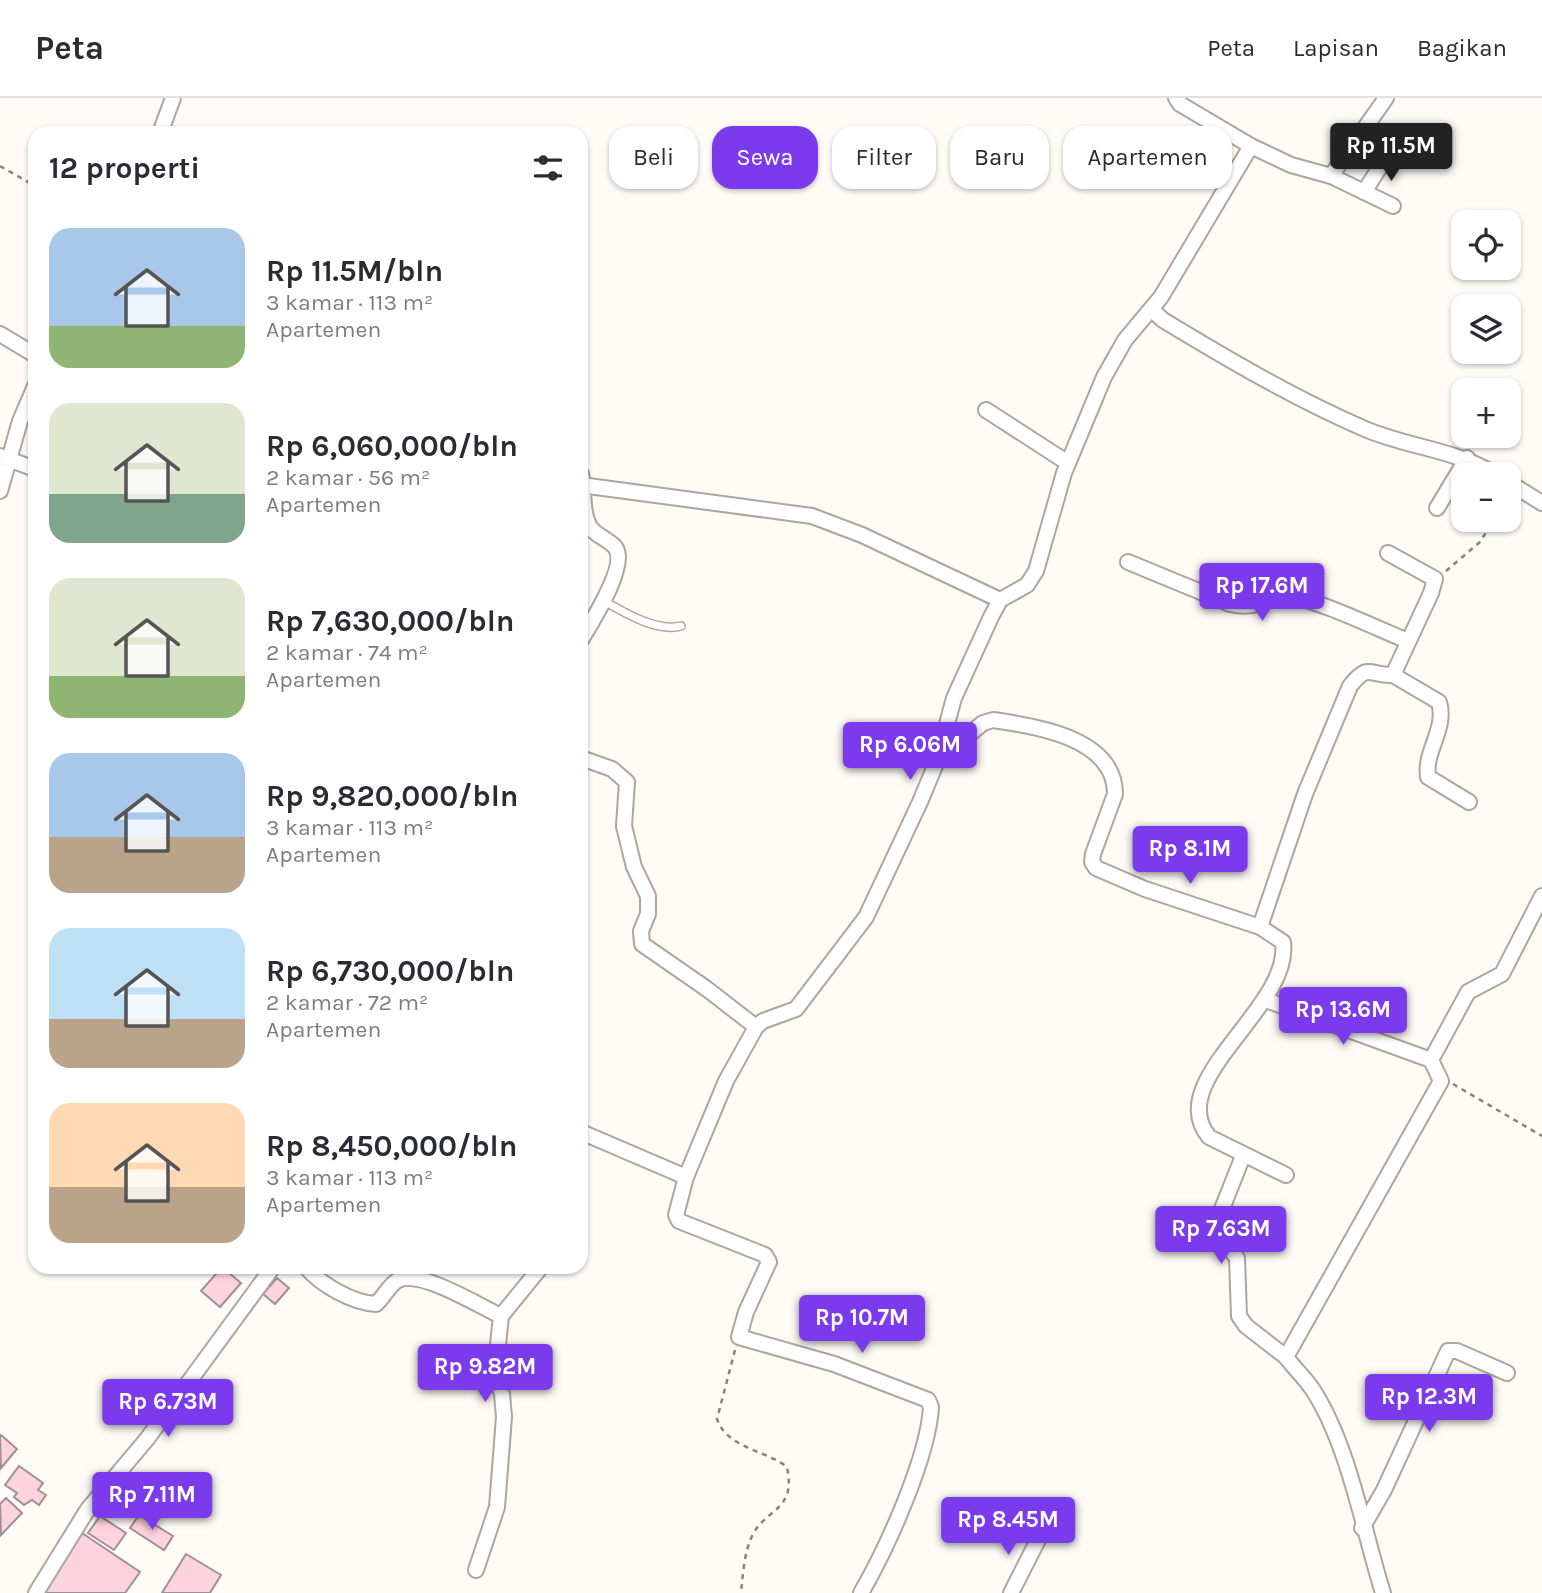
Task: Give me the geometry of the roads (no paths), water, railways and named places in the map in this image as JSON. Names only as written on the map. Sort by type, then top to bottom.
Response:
[{"type":"street","points":[[163,126],[173,98]]},
{"type":"street","points":[[1176,98],[1181,104],[1251,146],[1291,165],[1331,176],[1393,205]]},
{"type":"street","points":[[1331,176],[1386,98]]},
{"type":"street","points":[[861,1593],[883,1556],[901,1509],[931,1416],[928,1400],[834,1364],[739,1337],[746,1312],[769,1262],[765,1255],[678,1221],[676,1215],[686,1177],[726,1081],[756,1027],[796,1009],[866,917],[937,761],[954,698],[1000,600],[1027,584],[1036,571],[1051,510],[1104,377],[1125,340],[1152,310],[1251,146]]},
{"type":"street","points":[[1364,192],[1387,156]]},
{"type":"street","points":[[1152,310],[1163,320],[1302,402],[1402,442],[1474,462]]},
{"type":"street","points":[[0,334],[28,351]]},
{"type":"street","points":[[0,491],[4,458],[28,402]]},
{"type":"street","points":[[986,410],[1068,463]]},
{"type":"street","points":[[4,458],[28,467]]},
{"type":"street","points":[[1437,508],[1467,458]]},
{"type":"street","points":[[588,482],[813,516],[862,535],[1000,600]]},
{"type":"street","points":[[1521,490],[1542,503]]},
{"type":"street","points":[[588,522],[590,527],[616,548],[619,559],[603,601],[588,628]]},
{"type":"street","points":[[1388,553],[1435,579],[1393,674]]},
{"type":"street","points":[[1128,562],[1230,604],[1247,608],[1275,597],[1295,598],[1408,641]]},
{"type":"street","points":[[1260,927],[1305,794],[1350,686],[1361,673],[1370,670],[1393,674],[1440,702],[1441,727],[1427,767],[1428,777],[1469,802]]},
{"type":"street","points":[[937,761],[983,723],[993,720],[1074,739],[1093,747],[1115,784],[1115,794],[1093,854],[1092,862],[1096,869],[1145,889],[1260,927],[1283,943],[1284,951],[1266,1000],[1209,1074],[1200,1093],[1201,1127],[1209,1137],[1286,1175]]},
{"type":"street","points":[[588,760],[612,769],[628,782],[624,826],[634,867],[648,896],[648,914],[640,931],[642,944],[756,1027]]},
{"type":"street","points":[[1431,1060],[1468,992],[1473,986],[1502,974],[1542,896]]},
{"type":"street","points":[[1266,1000],[1431,1060],[1441,1077],[1286,1357]]},
{"type":"street","points":[[588,1135],[686,1177]]},
{"type":"street","points":[[1243,1156],[1220,1214],[1219,1233],[1237,1258],[1239,1316],[1246,1326],[1286,1357],[1312,1390],[1328,1419],[1347,1466],[1362,1528],[1383,1593]]},
{"type":"street","points":[[36,1593],[88,1509],[147,1439],[268,1274]]},
{"type":"street","points":[[316,1274],[349,1297],[367,1304],[376,1304],[395,1281],[405,1278],[424,1280],[501,1316]]},
{"type":"street","points":[[476,1570],[496,1507],[504,1417],[502,1394],[495,1373],[501,1316],[535,1274]]},
{"type":"street","points":[[1362,1528],[1384,1490],[1448,1351],[1457,1351],[1507,1373]]},
{"type":"street","points":[[1011,1593],[1041,1534],[1039,1523],[1024,1515]]},
{"type":"lane","points":[[603,601],[656,625],[672,628],[681,626]]}]
